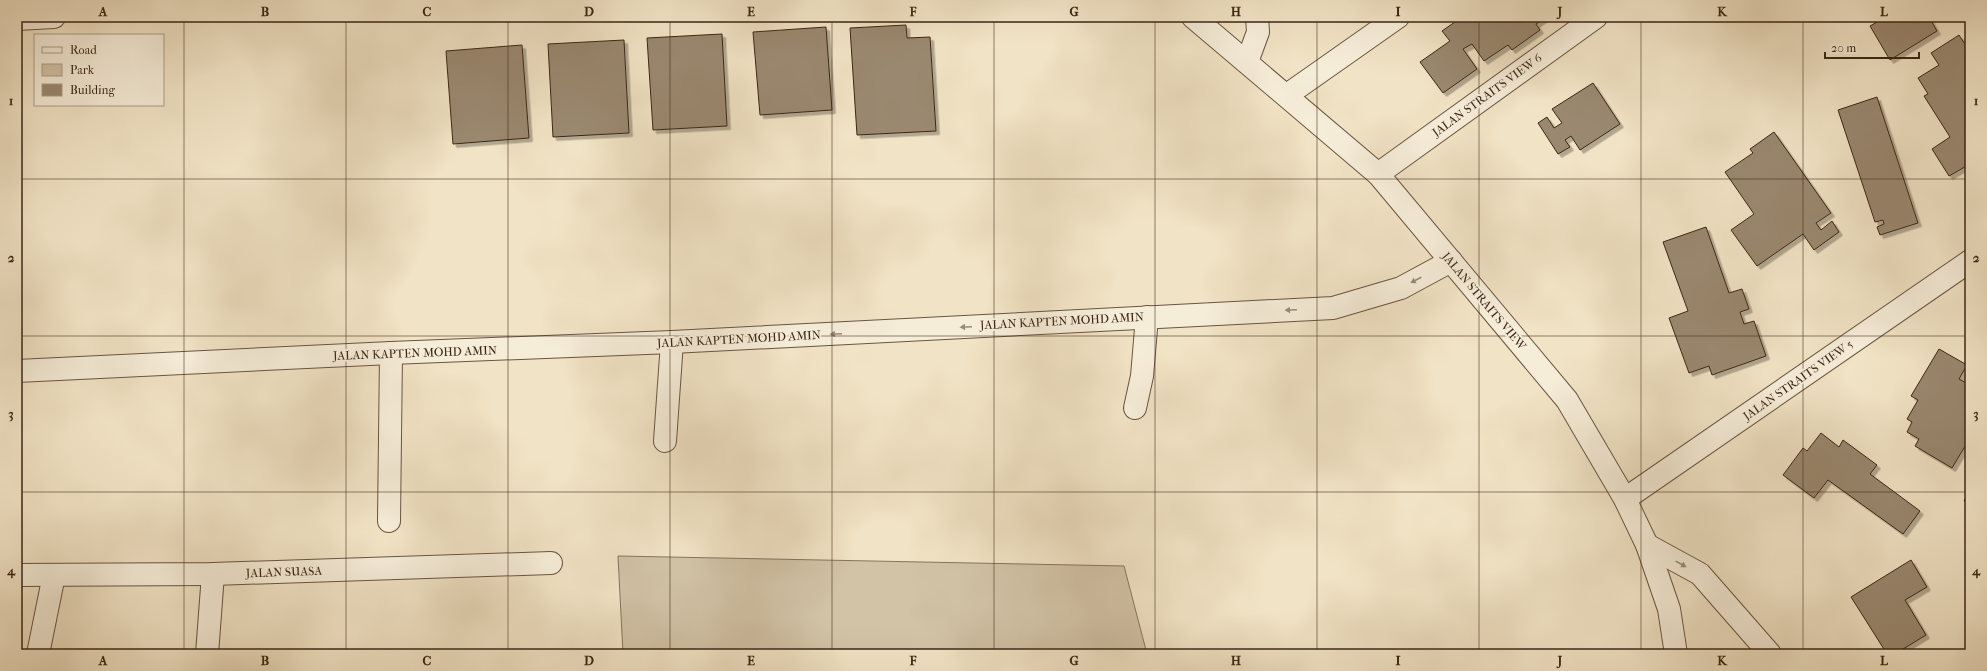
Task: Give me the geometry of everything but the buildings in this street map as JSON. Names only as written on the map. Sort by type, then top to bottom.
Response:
[{"type":"street","points":[[17,19],[54,17]]},
{"type":"street","name":"JALAN STRAITS VIEW","points":[[1193,17],[1287,95],[1378,174],[1568,400],[1625,499],[1647,545],[1669,609],[1676,654]]},
{"type":"street","points":[[1247,62],[1258,32],[1257,17]]},
{"type":"street","points":[[1287,95],[1398,17]]},
{"type":"street","name":"JALAN STRAITS VIEW 6","points":[[1378,174],[1596,17]]},
{"type":"street","name":"JALAN KAPTEN MOHD AMIN","points":[[17,371],[391,353],[672,342],[1333,308],[1401,288],[1451,261]]},
{"type":"street","name":"JALAN STRAITS VIEW 5","points":[[1625,499],[1970,262]]},
{"type":"street","points":[[1135,408],[1142,376],[1147,317]]},
{"type":"street","points":[[665,441],[672,342]]},
{"type":"street","points":[[389,521],[391,353]]},
{"type":"street","points":[[1647,545],[1700,574],[1770,654]]},
{"type":"street","name":"JALAN SUASA","points":[[17,575],[213,574],[551,563]]},
{"type":"street","points":[[207,654],[213,574]]},
{"type":"street","points":[[38,654],[54,575]]},
{"type":"green space","points":[[618,556],[1124,566],[1147,654],[623,654]]}]
